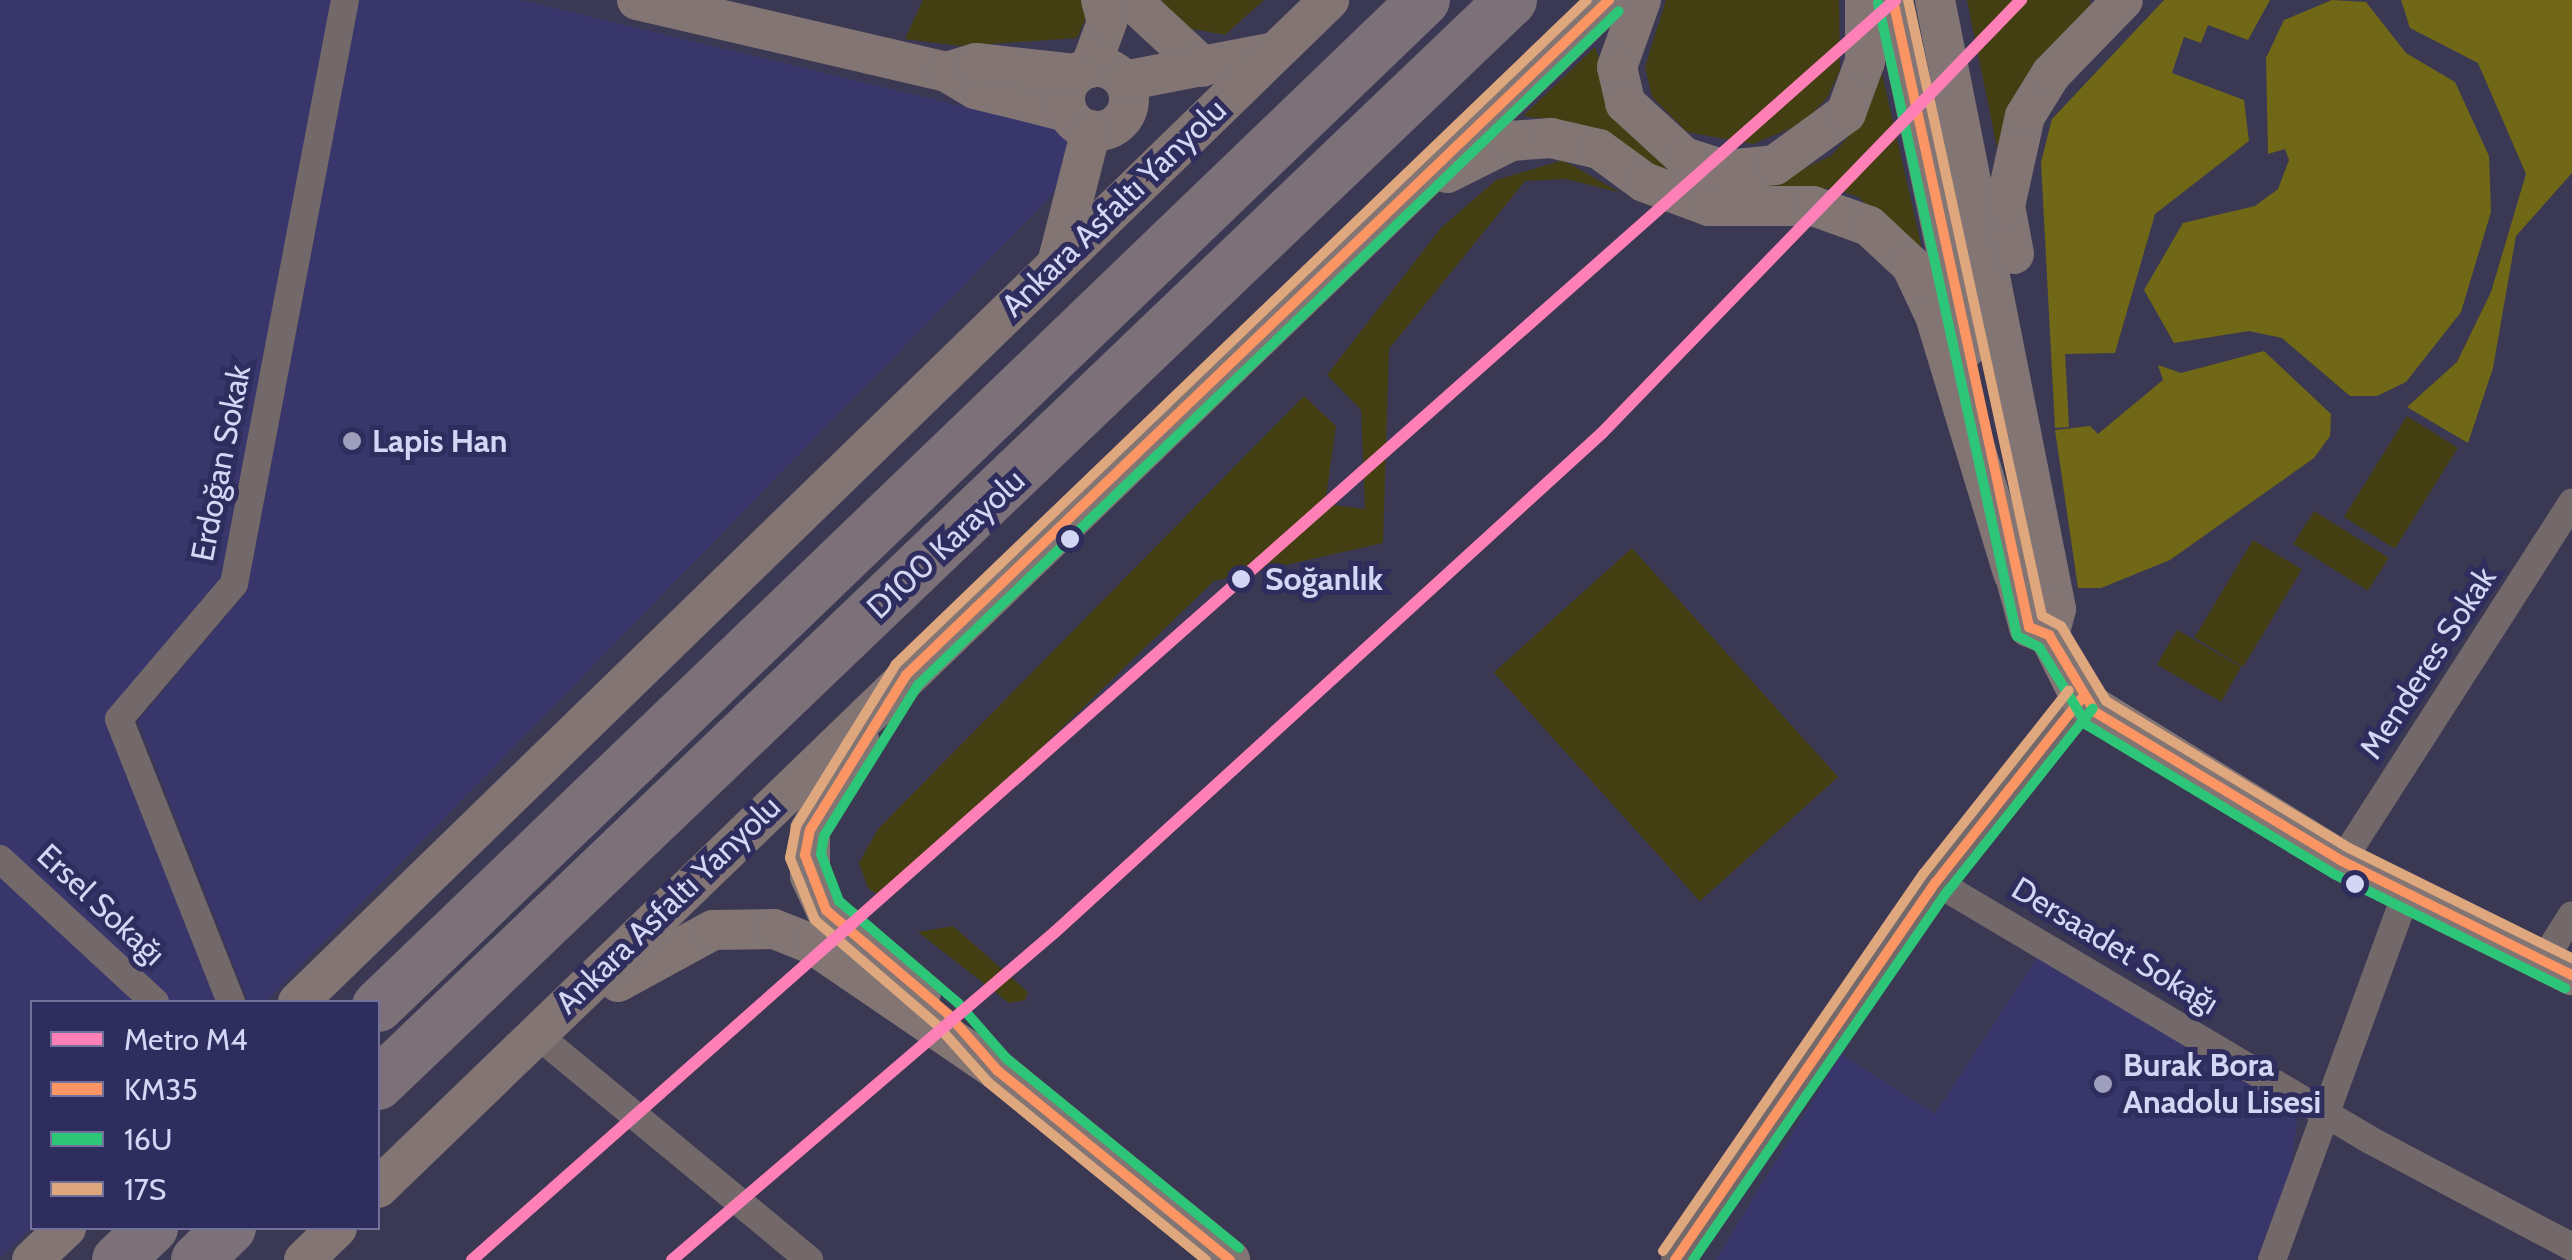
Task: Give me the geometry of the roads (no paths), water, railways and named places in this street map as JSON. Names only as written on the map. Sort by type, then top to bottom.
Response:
[{"type":"highway","name":"D100 Karayolu","points":[[380,1004],[1424,0]]},
{"type":"highway","name":"D100 Karayolu","points":[[380,1082],[1510,0]]},
{"type":"highway","points":[[118,1260],[150,1230]]},
{"type":"highway","points":[[196,1260],[228,1230]]},
{"type":"main road","points":[[637,0],[947,72],[976,62],[1098,90],[1278,50]]},
{"type":"main road","name":"Ankara Asfaltı Yanyolu","points":[[380,1186],[1608,0]]},
{"type":"main road","points":[[1641,0],[1617,68],[1625,103],[1684,157],[1725,170],[1775,166],[1846,113],[1865,61],[1866,0]]},
{"type":"main road","points":[[1893,0],[2012,572]]},
{"type":"main road","points":[[1935,0],[2056,609],[2050,635],[2081,699],[2342,861],[2558,968]]},
{"type":"main road","points":[[2031,487],[2006,206],[2012,154],[2050,74],[2123,0]]},
{"type":"main road","points":[[1058,261],[1122,3],[1203,67]]},
{"type":"main road","name":"Ankara Asfaltı Yanyolu","points":[[300,1000],[1322,6]]},
{"type":"main road","points":[[1412,191],[1511,140],[1551,138],[1599,149],[1644,182],[1709,206],[1813,206],[1870,226],[1912,265],[1935,316],[2029,627],[2050,635]]},
{"type":"main road","points":[[906,675],[820,806],[805,855],[826,910],[948,1014],[997,1070],[1230,1260]]},
{"type":"main road","points":[[536,1033],[566,1026],[676,944],[754,926],[812,944],[922,1028],[997,1070]]},
{"type":"main road","points":[[32,1260],[64,1230]]},
{"type":"main road","points":[[304,1260],[335,1230]]},
{"type":"street","name":"Erdoğan Sokak","points":[[231,1000],[119,720],[234,584],[345,0]]},
{"type":"street","name":"Menderes Sokak","points":[[2342,861],[2572,503]]},
{"type":"street","points":[[1674,1260],[1936,882],[2081,699]]},
{"type":"street","name":"Ersel Sokağı","points":[[0,859],[152,1000]]},
{"type":"street","name":"Dersaadet Sokağı","points":[[1936,882],[2322,1112],[2572,1247]]},
{"type":"street","points":[[2272,1260],[2322,1112],[2406,893]]},
{"type":"street","points":[[2558,968],[2572,915]]},
{"type":"street","points":[[536,1033],[808,1260]]},
{"type":"metro line","name":"M4","points":[[472,1260],[1895,0]]},
{"type":"metro line","name":"M4","points":[[672,1260],[1055,932],[1602,433],[2021,0]]},
{"type":"place","name":"Lapis Han","points":[[352,441]]},
{"type":"place","name":"Soğanlık","points":[[1241,579]]},
{"type":"place","name":"Burak Bora Anadolu Lisesi","points":[[2103,1084]]}]
